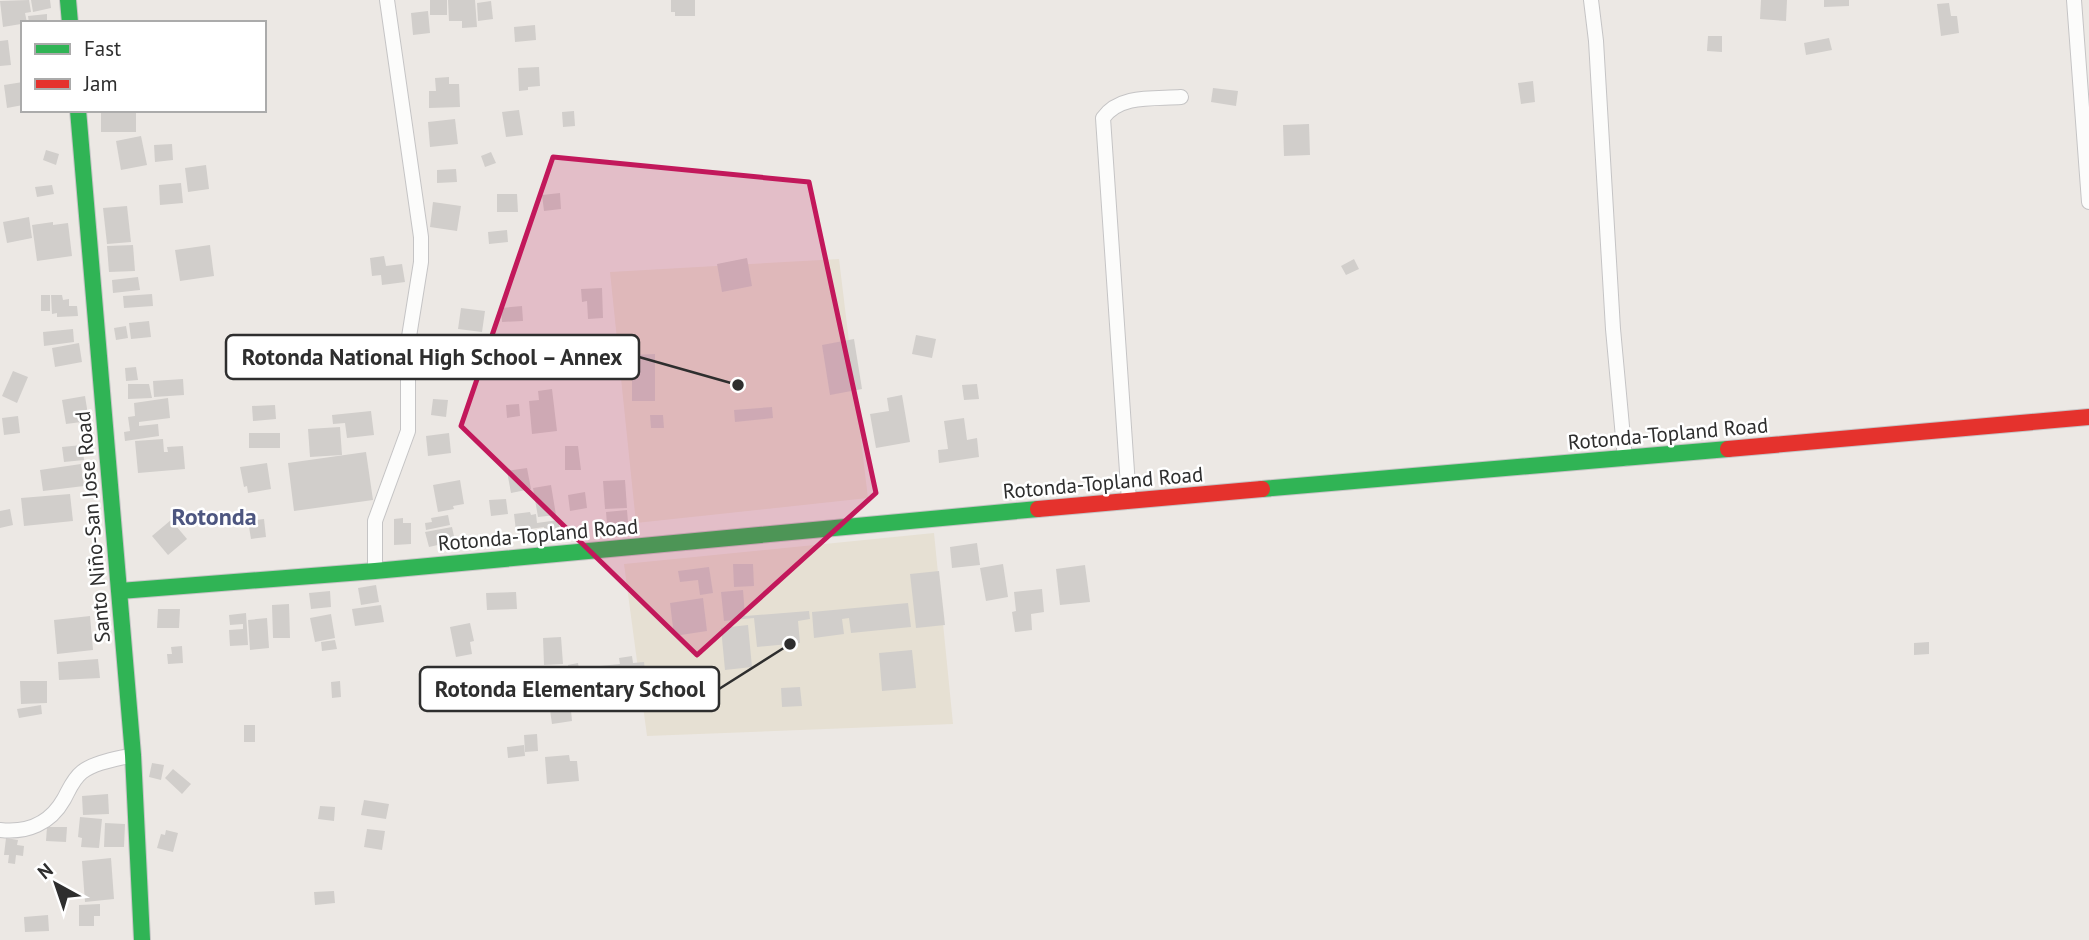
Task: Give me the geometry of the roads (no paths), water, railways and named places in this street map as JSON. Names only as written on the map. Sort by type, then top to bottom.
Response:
[{"type":"main road","points":[[68,0],[70,21]]},
{"type":"main road","name":"Santo Niño-San Jose Road","points":[[78,112],[133,755],[142,940]]},
{"type":"main road","name":"Rotonda-Topland Road","points":[[120,591],[375,571],[1129,501],[2089,417]]},
{"type":"street","points":[[375,571],[375,521],[408,431],[408,343],[421,262],[421,237],[387,0]]},
{"type":"street","points":[[1591,0],[1596,41],[1612,315],[1625,459]]},
{"type":"street","points":[[2074,0],[2089,202]]},
{"type":"street","points":[[1129,501],[1103,118],[1111,107],[1124,102],[1181,97]]},
{"type":"street","points":[[0,830],[17,832],[40,824],[53,815],[76,776],[83,770],[133,755]]},
{"type":"place","name":"Rotonda National High School – Annex","points":[[738,385]]},
{"type":"place","name":"Rotonda Elementary School","points":[[790,644]]},
{"type":"district","name":"Rotonda","points":[[214,517]]}]
